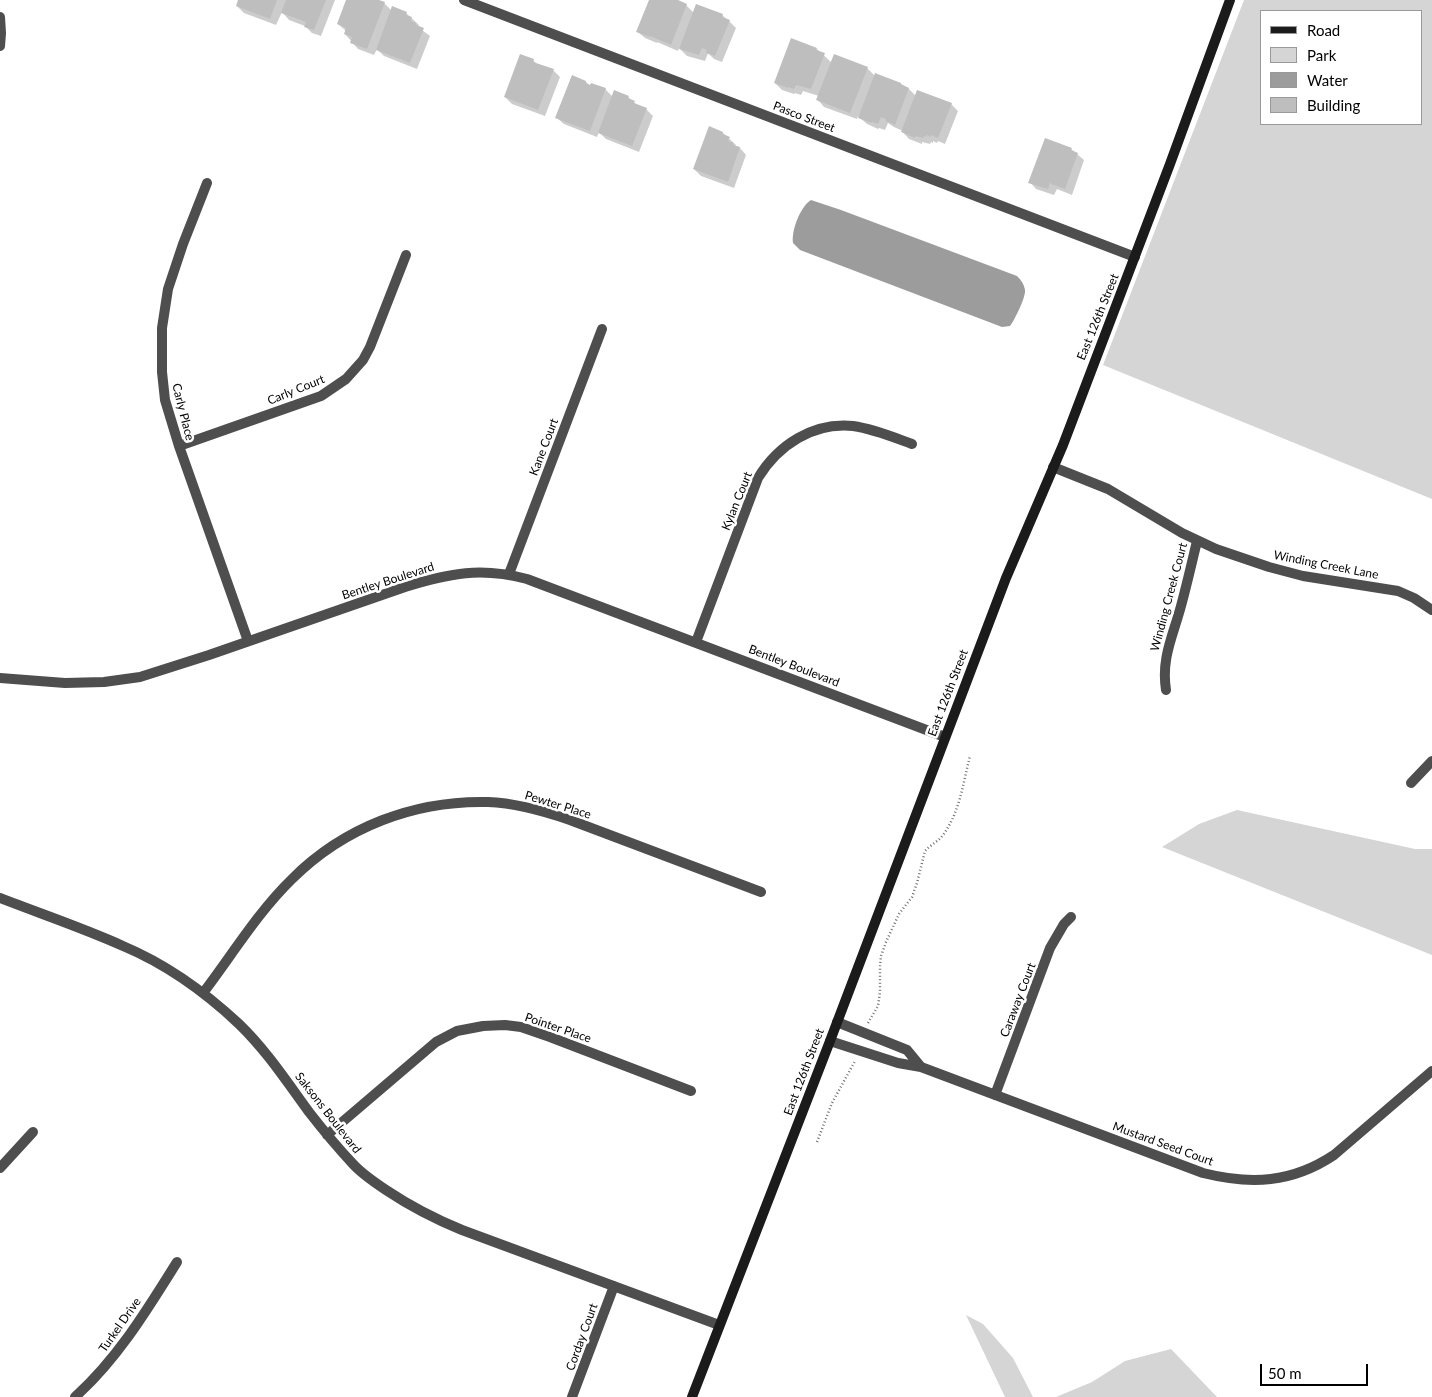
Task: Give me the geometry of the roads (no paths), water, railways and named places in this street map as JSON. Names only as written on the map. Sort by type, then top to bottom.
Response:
[{"type":"main road","name":"East 126th Street","points":[[692,1397],[1006,578],[1053,468],[1135,257],[1193,105],[1230,0]]},
{"type":"street","name":"Pasco Street","points":[[464,0],[1135,257]]},
{"type":"street","points":[[0,17],[0,46]]},
{"type":"street","name":"Carly Place","points":[[207,183],[168,289],[162,328],[161,365],[165,400],[179,446],[248,641]]},
{"type":"street","name":"Carly Court","points":[[179,446],[321,396],[346,379],[363,360],[370,347],[406,255]]},
{"type":"street","name":"Kane Court","points":[[509,574],[602,329]]},
{"type":"street","name":"Kylan Court","points":[[696,642],[758,478],[779,451],[803,435],[820,429],[844,426],[876,431],[912,444]]},
{"type":"street","name":"Winding Creek Lane","points":[[1053,468],[1108,489],[1182,533],[1216,549],[1294,574],[1398,591],[1414,598],[1432,610]]},
{"type":"street","name":"Winding Creek Court","points":[[1166,690],[1164,677],[1166,655],[1185,593],[1197,541]]},
{"type":"street","name":"Bentley Boulevard","points":[[0,678],[65,684],[104,682],[140,677],[209,655],[405,586],[438,576],[481,572],[509,574],[536,583],[945,737]]},
{"type":"street","points":[[1411,783],[1432,761]]},
{"type":"street","name":"Pewter Place","points":[[203,993],[272,900],[292,878],[314,859],[347,836],[380,820],[418,808],[488,802],[543,811],[761,892]]},
{"type":"street","name":"Saksons Boulevard","points":[[0,898],[125,946],[176,974],[203,993],[240,1025],[258,1044],[278,1068],[310,1113],[354,1165],[370,1179],[404,1201],[434,1218],[462,1230],[719,1326]]},
{"type":"street","name":"Caraway Court","points":[[995,1095],[1050,948],[1060,929],[1071,917]]},
{"type":"street","name":"Mustard Seed Court","points":[[837,1022],[907,1050],[921,1067]]},
{"type":"street","name":"Pointer Place","points":[[328,1135],[436,1042],[457,1031],[483,1026],[505,1025],[528,1030],[691,1091]]},
{"type":"street","name":"Mustard Seed Court","points":[[830,1041],[898,1063],[921,1067],[1203,1173],[1234,1180],[1254,1181],[1292,1175],[1321,1163],[1432,1071]]},
{"type":"street","points":[[0,1168],[33,1132]]},
{"type":"street","name":"Turkel Drive","points":[[75,1397],[93,1381],[112,1359],[134,1330],[178,1262]]},
{"type":"street","name":"Corday Court","points":[[572,1397],[614,1286]]},
{"type":"water","points":[[811,200],[1017,276],[1023,284],[1025,293],[1012,323],[1010,326],[1002,327],[800,250],[793,243],[793,232],[803,208]]}]
